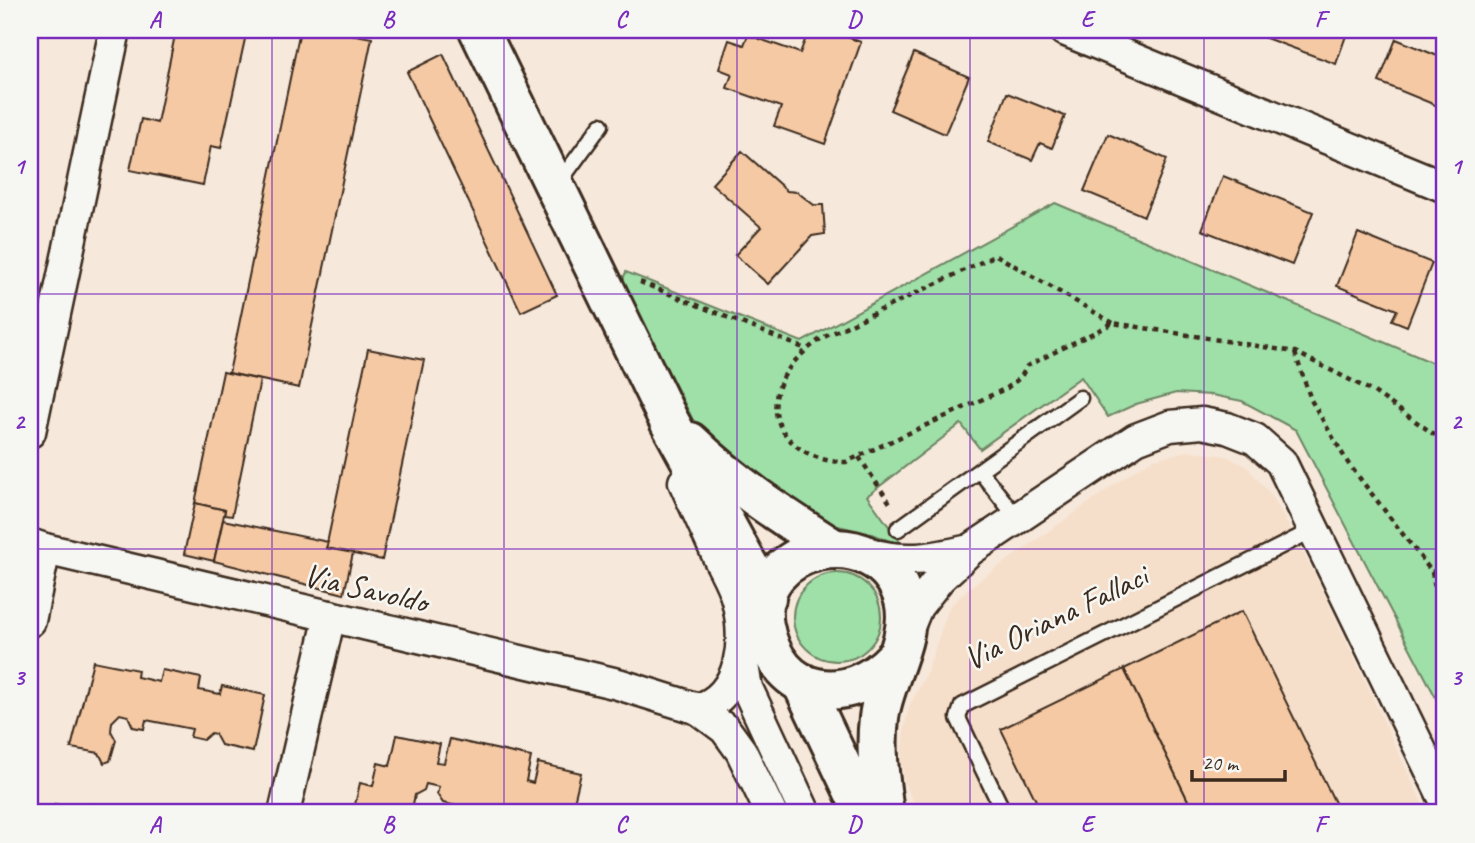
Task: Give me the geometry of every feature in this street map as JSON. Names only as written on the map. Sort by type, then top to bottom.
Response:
[{"type":"main road","points":[[479,30],[648,380],[766,598]]},
{"type":"main road","points":[[669,421],[719,470],[767,507],[844,549],[877,561],[894,579],[904,600],[906,624],[879,717],[877,762],[884,813]]},
{"type":"main road","points":[[844,549],[810,552],[791,562],[775,578],[766,598],[763,623],[769,647],[782,668],[802,683],[822,689],[843,690],[863,685],[880,674],[898,652]]},
{"type":"main road","points":[[802,683],[864,813]]},
{"type":"street","points":[[30,432],[115,30]]},
{"type":"street","points":[[1064,30],[1445,187]]},
{"type":"street","points":[[648,380],[677,466],[737,598],[741,654],[747,688],[804,813]]},
{"type":"street","points":[[898,652],[917,607],[940,578],[970,550],[1017,518],[1136,439],[1170,426],[1202,423],[1227,428],[1255,439],[1281,462],[1445,800]]},
{"type":"street","points":[[30,621],[37,547]]},
{"type":"street","name":"Via Savoldo","points":[[37,547],[618,684],[698,709]]},
{"type":"street","points":[[844,549],[891,560],[925,560],[970,550]]},
{"type":"street","points":[[284,813],[330,616]]},
{"type":"street","points":[[698,709],[719,700],[729,689],[741,654]]},
{"type":"street","points":[[669,702],[713,742],[727,760],[751,813]]},
{"type":"street","points":[[698,709],[725,729],[741,751],[771,813]]},
{"type":"lane","points":[[555,188],[601,125]]},
{"type":"lane","points":[[901,527],[1080,398]]},
{"type":"lane","points":[[980,471],[1017,518]]},
{"type":"lane","name":"Via Oriana Fallaci","points":[[1004,813],[958,718],[962,706],[1313,530]]},
{"type":"path","points":[[1114,323],[1027,366],[1021,377],[1007,388],[846,462],[827,462],[810,457],[794,446],[784,431],[778,414],[777,396],[783,378],[806,349],[822,338],[996,255],[1114,323],[1261,349],[1294,352],[1374,392],[1445,442]]},
{"type":"path","points":[[636,281],[806,349]]},
{"type":"path","points":[[1294,352],[1311,400],[1348,463],[1432,572],[1445,645]]},
{"type":"path","points":[[859,457],[901,527]]},
{"type":"path","points":[[1432,572],[1445,567]]},
{"type":"shaded area","points":[[1188,451],[1226,456],[1246,466],[1273,497],[1316,577],[1427,813],[919,813],[904,782],[901,757],[904,729],[909,706],[926,675],[949,607],[970,587],[1135,470],[1154,459]]},
{"type":"green space","points":[[1055,203],[1445,368],[1445,715],[1296,430],[1242,401],[1212,395],[1176,393],[1136,404],[1108,417],[1081,377],[980,449],[961,424],[867,496],[903,546],[872,534],[817,521],[723,457],[693,420],[622,281],[626,272],[802,342]]},
{"type":"green space","points":[[828,573],[846,573],[862,580],[874,592],[881,608],[881,626],[874,642],[862,654],[846,661],[828,661],[812,654],[800,642],[793,626],[793,608],[800,592],[812,580]]},
{"type":"building","points":[[176,30],[247,30],[221,148],[211,146],[203,185],[130,170],[141,119],[157,123]]},
{"type":"building","points":[[300,30],[350,30],[350,34],[372,38],[299,388],[229,373]]},
{"type":"building","points":[[809,30],[828,30],[861,42],[825,144],[774,126],[781,107],[727,88],[732,74],[719,69],[729,40],[744,45],[748,35],[800,53]]},
{"type":"building","points":[[1244,30],[1348,30],[1336,64]]},
{"type":"building","points":[[1396,39],[1445,59],[1445,109],[1379,82]]},
{"type":"building","points":[[914,53],[969,77],[945,134],[890,110]]},
{"type":"building","points":[[443,54],[557,295],[521,312],[407,72]]},
{"type":"building","points":[[1007,93],[1065,116],[1052,148],[1040,143],[1032,160],[988,142]]},
{"type":"building","points":[[1108,134],[1167,159],[1144,216],[1084,191]]},
{"type":"building","points":[[742,151],[787,191],[797,192],[814,205],[823,205],[825,234],[812,236],[768,284],[735,255],[761,227],[712,184]]},
{"type":"building","points":[[1223,176],[1313,212],[1292,265],[1202,230]]},
{"type":"building","points":[[1358,233],[1432,263],[1407,326],[1392,320],[1397,310],[1337,286]]},
{"type":"building","points":[[368,349],[424,360],[382,560],[326,548]]},
{"type":"building","points":[[223,372],[260,380],[232,516],[224,515],[225,510],[195,503]]},
{"type":"building","points":[[195,503],[225,510],[214,561],[184,554]]},
{"type":"building","points":[[223,520],[328,542],[326,548],[353,553],[344,594],[214,561]]},
{"type":"building","points":[[1242,611],[1340,813],[1194,813],[1124,669]]},
{"type":"building","points":[[93,661],[138,670],[137,677],[159,682],[162,670],[201,678],[199,690],[220,694],[222,686],[265,695],[253,752],[221,745],[215,734],[211,733],[203,740],[190,737],[192,729],[146,720],[144,729],[133,727],[128,716],[120,714],[112,722],[111,731],[116,740],[110,761],[104,763],[99,753],[71,748]]},
{"type":"building","points":[[1124,669],[1194,813],[1042,813],[1001,729]]},
{"type":"building","points":[[397,735],[440,744],[436,762],[444,763],[450,739],[531,757],[526,781],[533,783],[538,763],[581,773],[574,802],[578,803],[576,813],[531,813],[531,809],[522,807],[519,813],[489,813],[443,803],[437,794],[439,787],[426,784],[424,790],[415,795],[411,813],[371,813],[354,809],[360,783],[373,786],[378,763],[390,766]]},
{"type":"building","points":[[55,804],[84,811],[93,804],[98,813],[53,813]]}]
